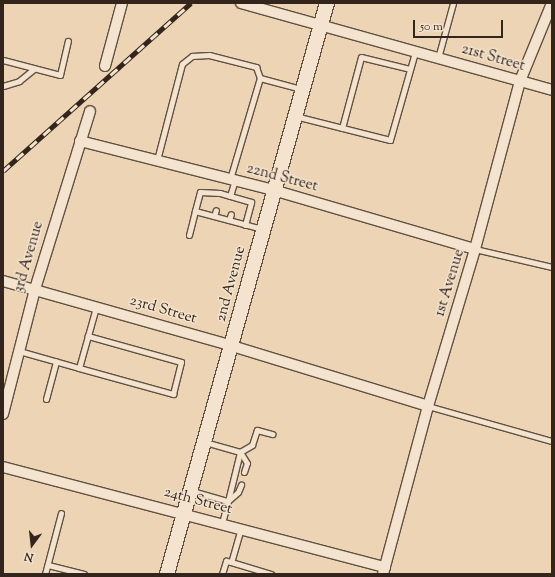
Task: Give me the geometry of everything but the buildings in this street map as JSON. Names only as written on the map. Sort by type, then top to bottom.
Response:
[{"type":"main road","name":"2nd Avenue","points":[[167,574],[182,512],[232,346],[273,190],[327,3]]},
{"type":"street","points":[[105,66],[122,3]]},
{"type":"street","name":"21st Street","points":[[240,3],[552,90]]},
{"type":"street","name":"1st Avenue","points":[[384,571],[428,406],[475,249],[520,82],[551,8]]},
{"type":"street","name":"3rd Avenue","points":[[3,414],[35,289],[90,111]]},
{"type":"street","name":"22nd Street","points":[[80,141],[273,190],[475,249]]},
{"type":"street","name":"23rd Street","points":[[3,282],[35,289],[96,306],[428,406]]},
{"type":"street","name":"24th Street","points":[[3,467],[241,528],[384,571]]},
{"type":"lane","points":[[438,58],[453,3]]},
{"type":"lane","points":[[3,60],[60,75],[68,41]]},
{"type":"lane","points":[[294,116],[390,140],[415,52]]},
{"type":"lane","points":[[157,160],[182,64],[192,56],[209,55],[256,67],[260,78],[232,180],[233,198]]},
{"type":"lane","points":[[342,128],[361,57],[410,70]]},
{"type":"lane","points":[[3,86],[19,81],[34,68]]},
{"type":"lane","points":[[260,78],[302,89]]},
{"type":"lane","points":[[189,236],[200,192],[251,202],[245,225]]},
{"type":"lane","points":[[214,216],[216,210]]},
{"type":"lane","points":[[195,211],[263,230]]},
{"type":"lane","points":[[229,220],[231,214]]},
{"type":"lane","points":[[475,249],[552,267]]},
{"type":"lane","points":[[79,368],[96,306]]},
{"type":"lane","points":[[19,351],[173,394],[181,362],[88,336]]},
{"type":"lane","points":[[46,399],[56,361]]},
{"type":"lane","points":[[428,406],[552,441]]},
{"type":"lane","points":[[204,442],[240,452],[252,445],[256,430],[272,434]]},
{"type":"lane","points":[[240,452],[246,463],[244,472]]},
{"type":"lane","points":[[222,523],[240,452]]},
{"type":"lane","points":[[228,501],[238,492],[241,484]]},
{"type":"lane","points":[[189,490],[228,501]]},
{"type":"lane","points":[[45,574],[61,513]]},
{"type":"lane","points":[[231,562],[241,528]]},
{"type":"lane","points":[[222,574],[226,561],[271,574]]},
{"type":"lane","points":[[48,565],[84,574]]},
{"type":"railway","points":[[3,171],[191,3]]}]
